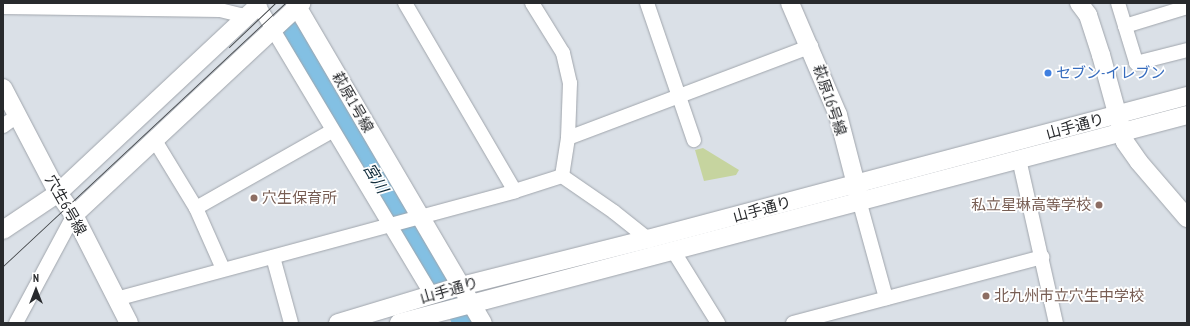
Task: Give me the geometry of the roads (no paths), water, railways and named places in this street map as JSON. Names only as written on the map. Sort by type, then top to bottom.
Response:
[{"type":"street","points":[[405,3],[516,191]]},
{"type":"street","points":[[532,3],[563,53],[570,83],[568,138],[562,176]]},
{"type":"street","name":"萩原16号線","points":[[790,3],[811,46],[838,115],[858,192]]},
{"type":"street","points":[[1079,3],[1088,15],[1118,114],[1121,132],[1138,162],[1187,218]]},
{"type":"street","points":[[1118,3],[1136,63],[1187,50]]},
{"type":"street","points":[[3,230],[58,193],[259,4],[332,131],[434,295]]},
{"type":"street","points":[[16,323],[74,215],[273,30],[298,4]]},
{"type":"street","name":"萩原1号線","points":[[298,4],[417,217],[469,305],[483,323]]},
{"type":"street","points":[[650,4],[694,140]]},
{"type":"street","points":[[3,7],[108,6],[220,10],[240,15],[244,19]]},
{"type":"street","points":[[1125,26],[1187,7]]},
{"type":"street","points":[[568,138],[811,46]]},
{"type":"street","name":"穴生6号線","points":[[3,88],[10,121],[74,215],[129,323]]},
{"type":"street","name":"山手通り","points":[[399,323],[444,315],[469,305],[674,252],[858,192],[1118,114],[1187,96]]},
{"type":"street","name":"山手通り","points":[[338,323],[459,287],[648,239],[858,192],[1019,159],[1187,116]]},
{"type":"street","points":[[196,208],[332,131]]},
{"type":"street","points":[[154,139],[196,208],[223,269]]},
{"type":"street","points":[[1019,159],[1056,323]]},
{"type":"street","points":[[116,299],[516,191],[562,176]]},
{"type":"street","points":[[562,176],[614,212],[648,239]]},
{"type":"street","points":[[858,192],[886,298]]},
{"type":"street","points":[[674,252],[718,323]]},
{"type":"street","points":[[273,257],[291,323]]},
{"type":"street","points":[[793,323],[1042,257]]},
{"type":"waterway","name":"宮川","points":[[289,31],[383,191],[444,281],[463,323]]},
{"type":"tram line","points":[[229,47],[275,3]]},
{"type":"tram line","points":[[3,266],[285,3]]},
{"type":"place","name":"セブン-イレブン","points":[[1048,73]]},
{"type":"place","name":"穴生保育所","points":[[254,198]]},
{"type":"place","name":"私立星琳高等学校","points":[[1099,205]]},
{"type":"place","name":"北九州市立穴生中学校","points":[[986,296]]}]
